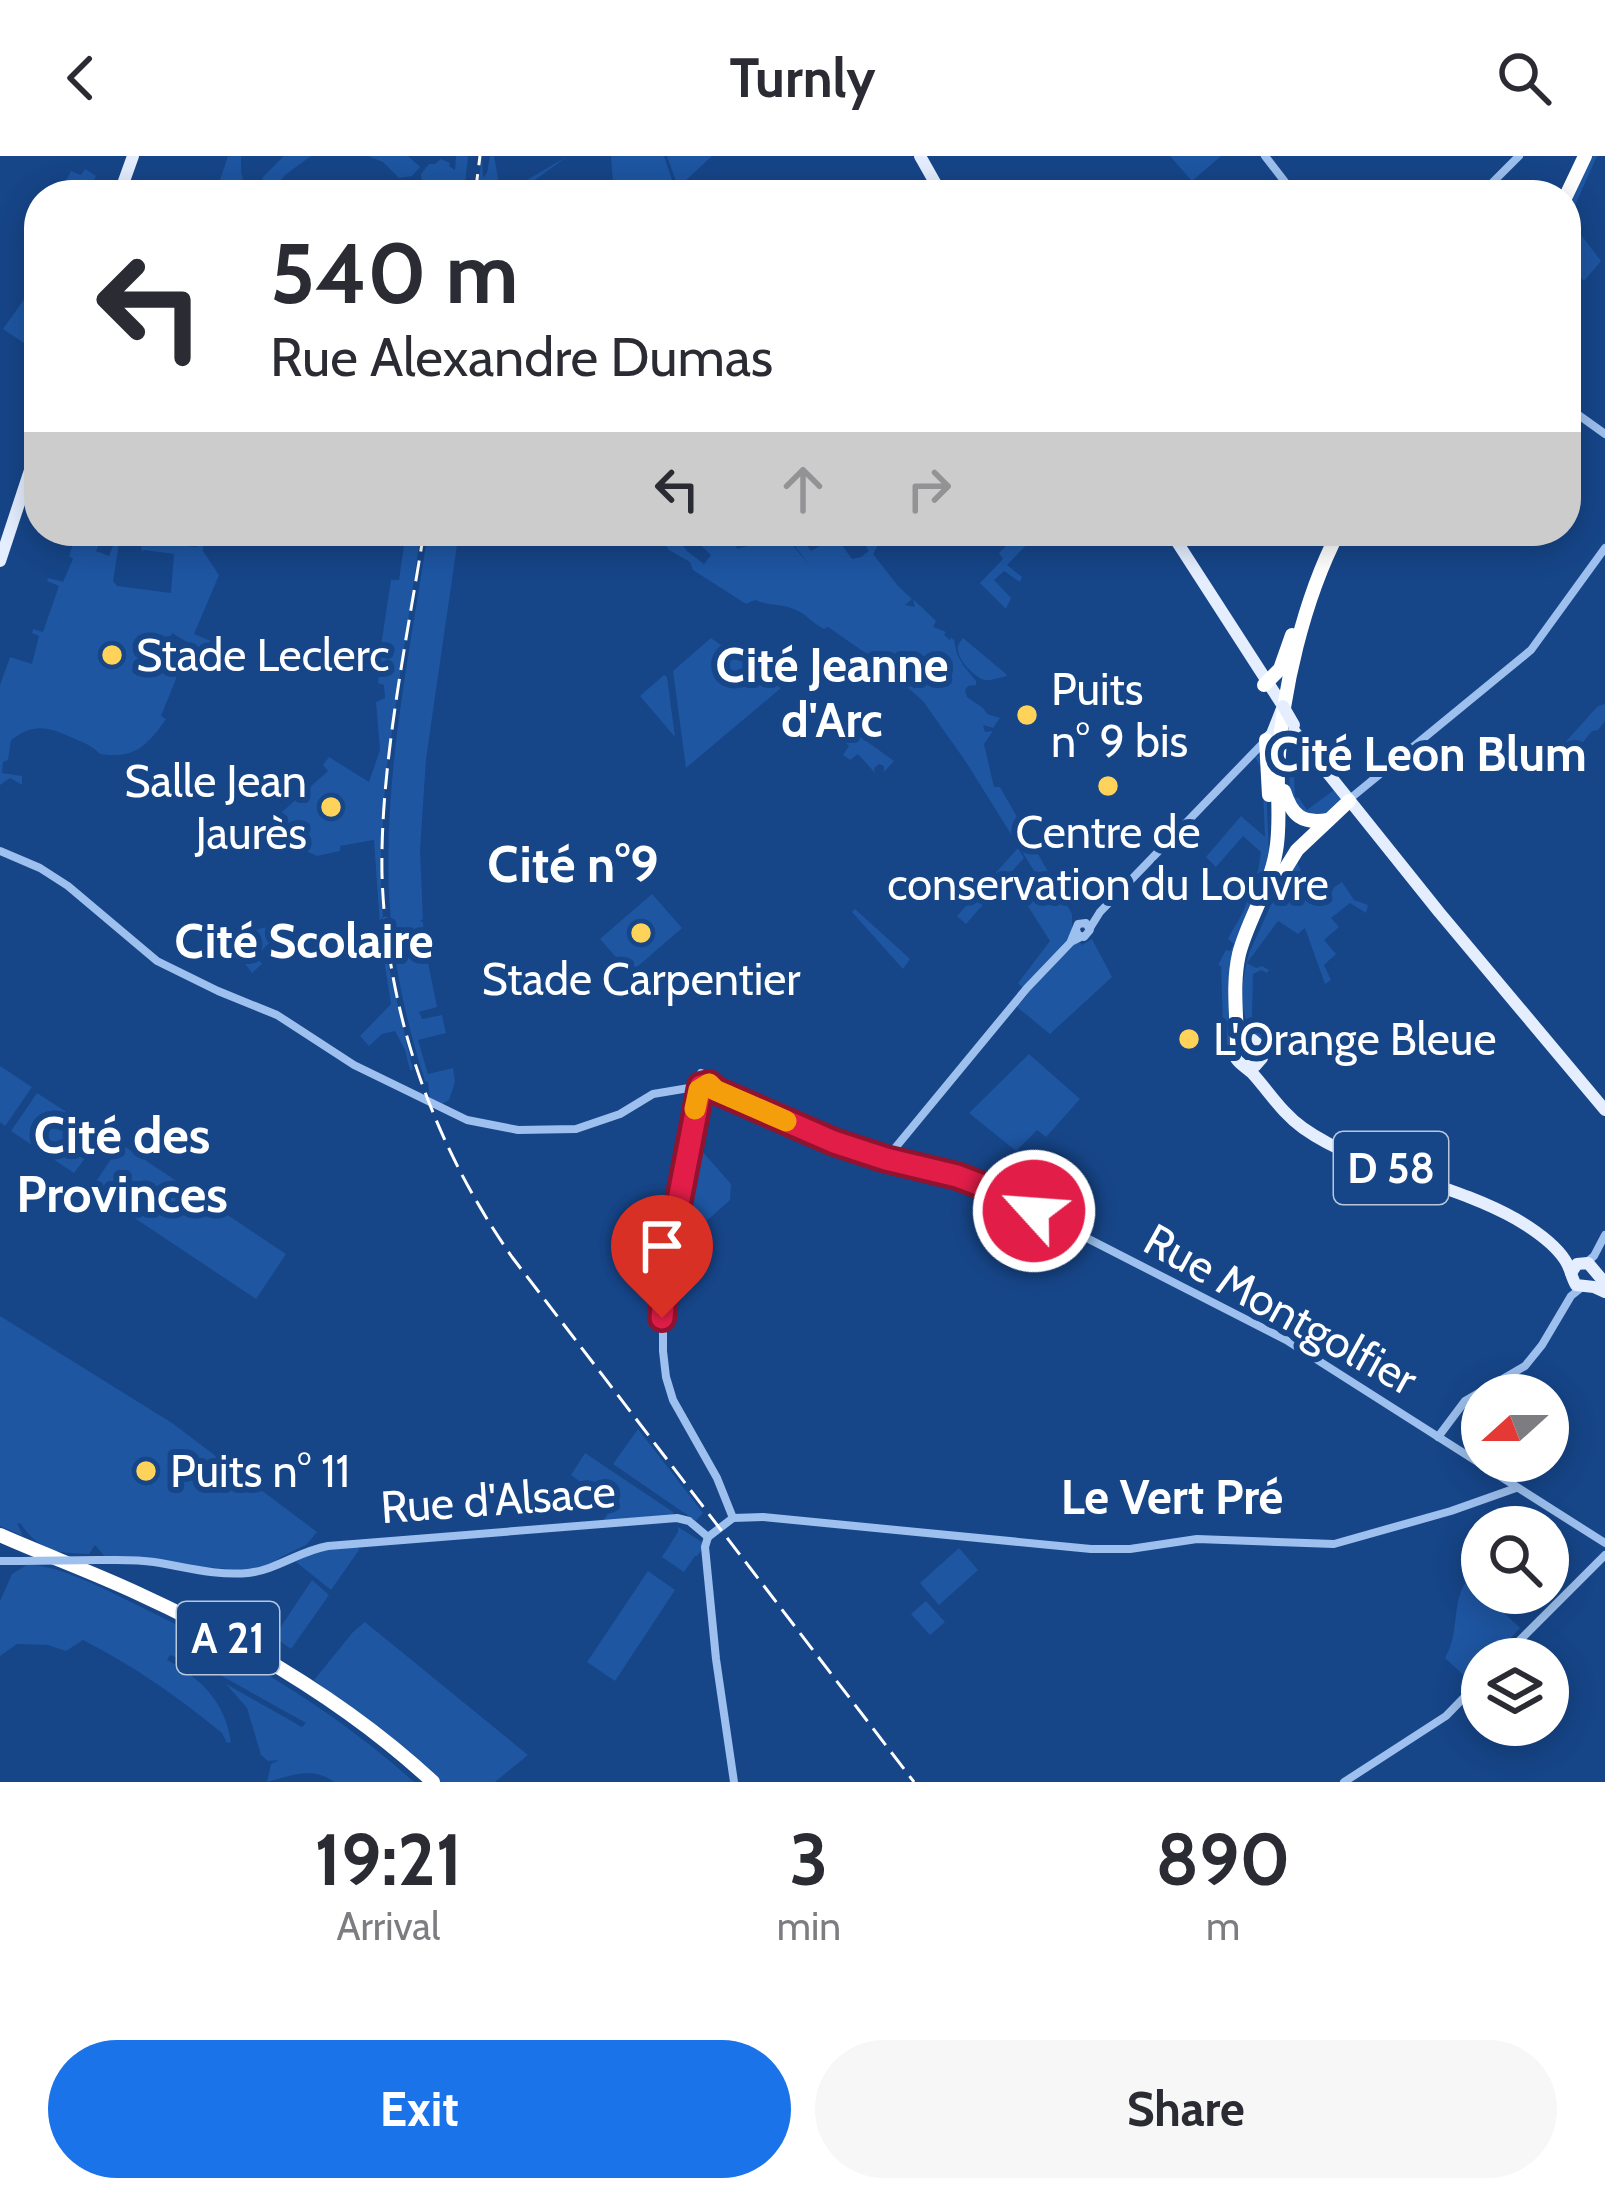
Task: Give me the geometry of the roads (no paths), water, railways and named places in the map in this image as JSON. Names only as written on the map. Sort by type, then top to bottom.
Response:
[{"type":"highway","points":[[1267,893],[1277,844],[1281,734],[1299,637],[1318,576],[1335,546]]},
{"type":"highway","points":[[1244,1042],[1234,994],[1237,967],[1244,938],[1278,871],[1286,744],[1305,639],[1337,546]]},
{"type":"highway","points":[[1265,683],[1280,670],[1318,576]]},
{"type":"highway","points":[[1263,748],[1272,837],[1267,893]]},
{"type":"highway","points":[[1284,791],[1298,818],[1328,820]]},
{"type":"highway","points":[[1267,893],[1298,850],[1350,799]]},
{"type":"highway","name":"A 21","points":[[0,1538],[245,1655],[337,1713],[422,1782]]},
{"type":"highway","name":"A 21","points":[[0,1538],[138,1593],[261,1656],[358,1720],[433,1782]]},
{"type":"main road","points":[[0,546],[24,475]]},
{"type":"main road","points":[[0,561],[24,488]]},
{"type":"main road","points":[[1176,546],[1286,716],[1605,1106]]},
{"type":"main road","points":[[1263,748],[1286,716]]},
{"type":"main road","points":[[1244,1042],[1262,1049],[1260,1061],[1244,1066],[1236,1059],[1244,1042]]},
{"type":"main road","name":"D 58","points":[[1260,1061],[1274,1092],[1312,1127],[1509,1209],[1539,1227],[1588,1278]]},
{"type":"main road","name":"D 58","points":[[1244,1066],[1264,1095],[1308,1132],[1493,1208],[1532,1230],[1588,1278]]},
{"type":"street","points":[[1265,156],[1283,180]]},
{"type":"street","points":[[1495,180],[1519,156]]},
{"type":"street","points":[[1350,799],[1525,655],[1605,548]]},
{"type":"street","points":[[886,1159],[1071,942],[1078,924],[1090,922],[1263,748]]},
{"type":"street","points":[[0,851],[68,886],[157,961],[281,1017],[354,1065],[467,1120],[518,1130],[576,1129],[620,1114],[659,1092],[699,1087],[667,1262],[663,1352],[673,1400],[717,1478],[733,1518]]},
{"type":"street","name":"Rue Montgolfier","points":[[699,1087],[886,1159],[991,1189],[1286,1340],[1605,1543]]},
{"type":"street","points":[[1438,1437],[1462,1403],[1520,1371],[1542,1345],[1588,1278],[1605,1235]]},
{"type":"street","points":[[734,1782],[705,1547],[708,1537],[733,1518],[1091,1549],[1130,1550],[1197,1539],[1324,1545],[1516,1488]]},
{"type":"street","name":"Rue d'Alsace","points":[[0,1561],[133,1559],[240,1574],[272,1568],[314,1549],[390,1539],[669,1519],[684,1519],[708,1537]]},
{"type":"street","points":[[1522,1638],[1605,1555]]},
{"type":"street","points":[[1344,1782],[1446,1716],[1461,1701]]},
{"type":"railway","points":[[477,180],[480,156]]},
{"type":"railway","points":[[422,546],[390,746],[382,874],[385,925],[404,1026],[437,1123],[512,1257],[914,1782]]},
{"type":"place","name":"Stade Leclerc","points":[[112,655]]},
{"type":"place","name":"Puits n° 9 bis","points":[[1027,715]]},
{"type":"place","name":"Centre de conservation du Louvre","points":[[1108,786]]},
{"type":"place","name":"Salle Jean Jaurès","points":[[331,807]]},
{"type":"place","name":"Stade Carpentier","points":[[641,933]]},
{"type":"place","name":"L'Orange Bleue","points":[[1189,1039]]},
{"type":"place","name":"Puits n° 11","points":[[146,1471]]},
{"type":"district","name":"Cité Jeanne d'Arc","points":[[832,692]]},
{"type":"district","name":"Cité Leon Blum","points":[[1428,754]]},
{"type":"district","name":"Cité n°9","points":[[573,864]]},
{"type":"district","name":"Cité Scolaire","points":[[304,941]]},
{"type":"district","name":"Cité des Provinces","points":[[122,1164]]},
{"type":"district","name":"Le Vert Pré","points":[[1172,1497]]}]
